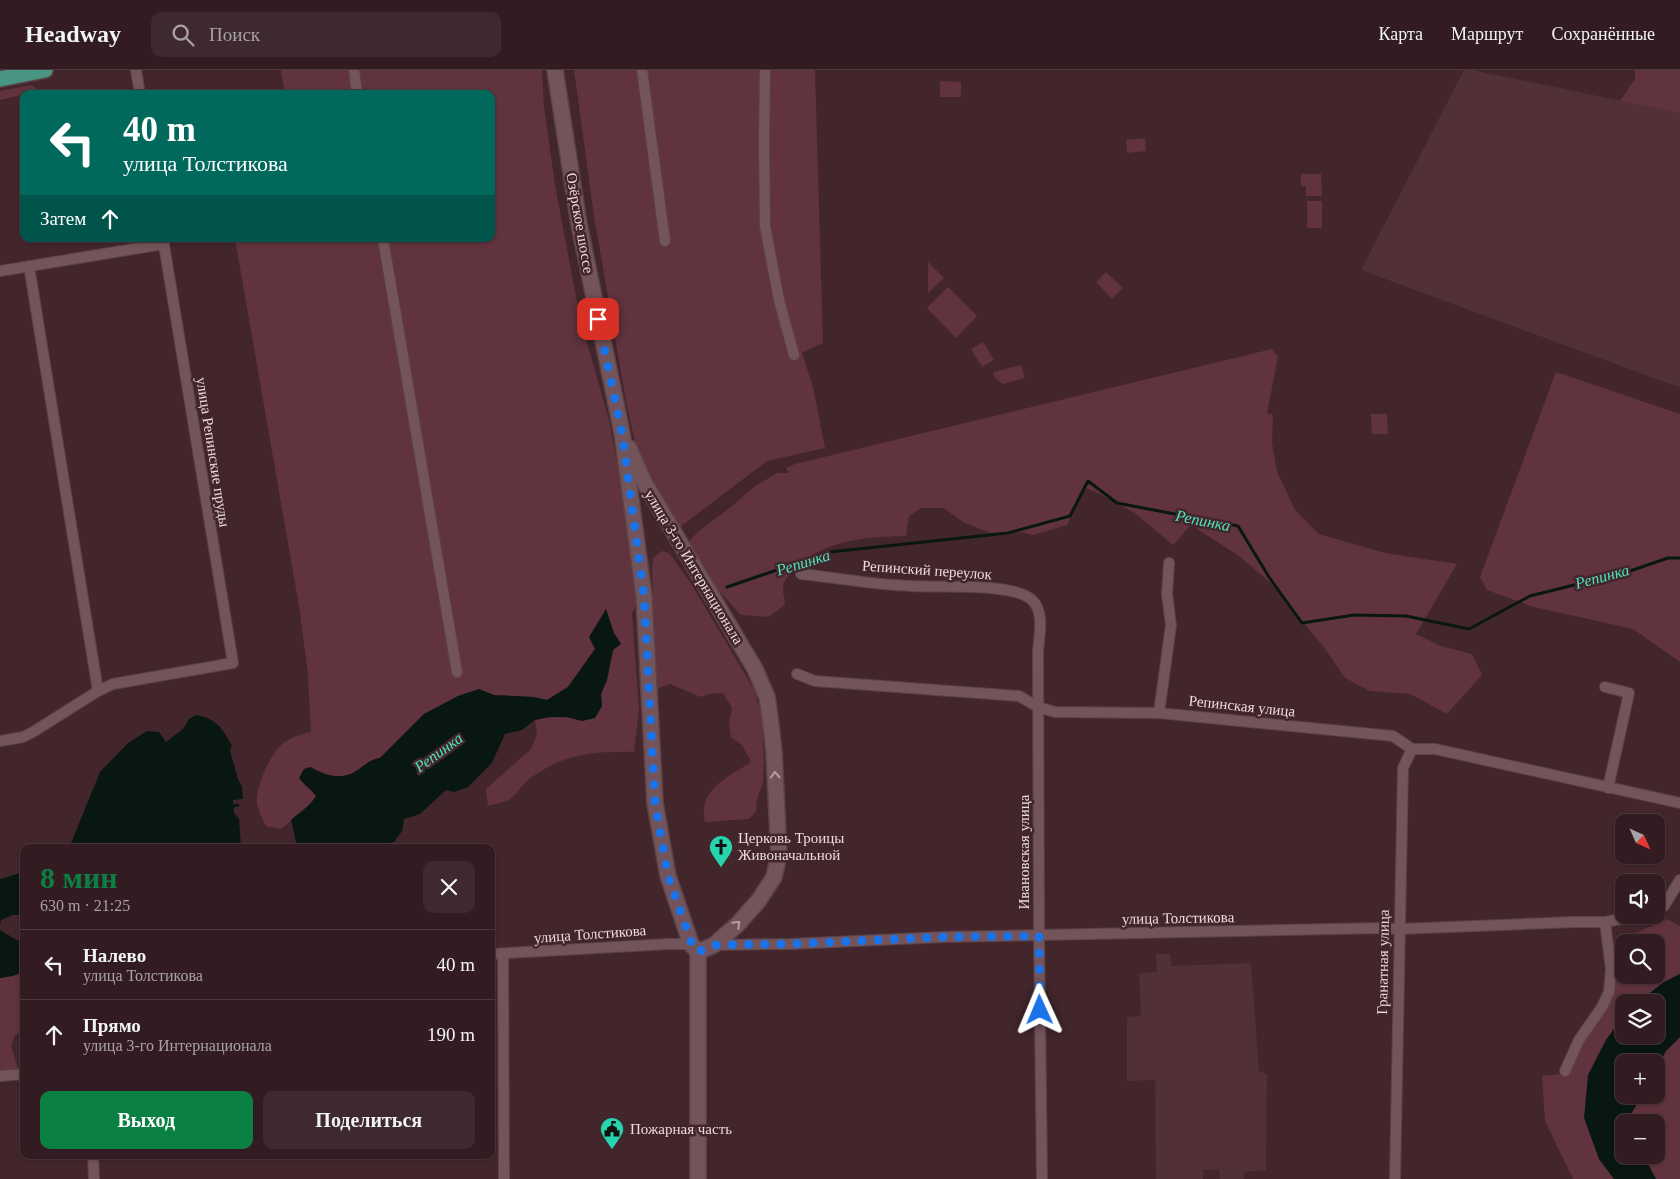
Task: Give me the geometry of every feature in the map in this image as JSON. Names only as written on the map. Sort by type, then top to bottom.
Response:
[{"type":"main road","points":[[0,79],[45,70]]},
{"type":"main road","name":"Озёрское шоссе","points":[[555,70],[578,224],[622,433]]},
{"type":"main road","name":"улица 3-го Интернационала","points":[[622,433],[644,482],[755,669],[767,697],[774,752],[779,855],[774,877],[759,900],[738,924],[714,945],[695,948]]},
{"type":"main road","name":"улица 3-го Интернационала","points":[[622,433],[644,596],[655,803],[668,876],[695,948],[698,1179]]},
{"type":"street","points":[[136,70],[139,90]]},
{"type":"street","points":[[354,70],[356,90]]},
{"type":"street","points":[[642,70],[665,241]]},
{"type":"street","points":[[766,70],[764,143],[766,226],[778,300],[794,355]]},
{"type":"street","name":"улица Репинские пруды","points":[[0,271],[159,242]]},
{"type":"street","name":"улица Репинские пруды","points":[[0,741],[22,737],[33,732],[112,684],[233,663],[164,242]]},
{"type":"street","points":[[384,242],[457,672]]},
{"type":"street","points":[[29,266],[98,691]]},
{"type":"street","points":[[1159,713],[1171,625],[1167,594],[1169,563]]},
{"type":"street","name":"Репинский переулок","points":[[802,574],[911,586],[984,588],[1020,593],[1033,601],[1040,614]]},
{"type":"street","name":"Ивановская улица","points":[[1040,614],[1038,707],[1042,1179]]},
{"type":"street","name":"Репинская улица","points":[[796,674],[815,681],[1019,696],[1038,707],[1055,712],[1159,713],[1393,736],[1412,748],[1435,749],[1680,803]]},
{"type":"street","points":[[1605,687],[1629,693],[1608,788]]},
{"type":"street","name":"Гранатная улица","points":[[1395,1179],[1403,768],[1412,748]]},
{"type":"street","points":[[1665,904],[1680,880]]},
{"type":"street","name":"улица Толстикова","points":[[714,945],[790,944],[944,937],[1399,929],[1615,920]]},
{"type":"street","points":[[1565,1071],[1579,1040],[1609,992],[1611,969],[1606,922]]},
{"type":"street","name":"улица Толстикова","points":[[495,954],[669,944],[695,948]]},
{"type":"street","points":[[503,954],[504,1179]]},
{"type":"street","points":[[0,1076],[20,1074]]},
{"type":"street","points":[[92,1159],[94,1179]]},
{"type":"shaded area","points":[[281,70],[542,70],[544,107],[555,185],[580,318],[609,420],[626,512],[638,602],[632,613],[639,709],[634,752],[593,753],[556,763],[532,777],[510,799],[488,806],[486,789],[531,749],[537,734],[535,720],[558,717],[582,721],[602,706],[601,694],[607,680],[613,650],[621,644],[614,633],[606,609],[601,620],[595,649],[568,687],[547,700],[534,697],[494,695],[479,689],[458,696],[424,714],[380,758],[350,774],[333,776],[311,767],[304,785],[312,789],[316,796],[313,800],[300,814],[281,829],[266,826],[258,809],[257,798],[260,782],[267,765],[280,746],[287,740],[311,732],[308,674],[299,606],[236,242],[495,242],[495,90],[284,90]]},
{"type":"shaded area","points":[[574,70],[815,70],[823,343],[802,353],[813,387],[825,448],[767,461],[676,530],[635,442],[626,401],[594,216]]},
{"type":"shaded area","points":[[1464,70],[1472,70],[1680,113],[1680,386],[1678,387],[1361,270]]},
{"type":"shaded area","points":[[1635,70],[1680,70],[1680,113],[1620,101],[1635,79]]},
{"type":"shaded area","points":[[940,81],[961,82],[961,97],[940,97]]},
{"type":"shaded area","points":[[31,85],[36,88],[35,90],[20,90],[20,95],[0,100],[0,91]]},
{"type":"shaded area","points":[[1145,138],[1146,151],[1127,153],[1126,140]]},
{"type":"shaded area","points":[[1301,174],[1321,174],[1322,196],[1306,196],[1306,186],[1301,186]]},
{"type":"shaded area","points":[[1307,201],[1322,201],[1322,228],[1307,228]]},
{"type":"shaded area","points":[[928,262],[944,278],[928,293]]},
{"type":"shaded area","points":[[1106,272],[1123,288],[1112,299],[1096,282]]},
{"type":"shaded area","points":[[948,287],[977,316],[956,338],[927,308]]},
{"type":"shaded area","points":[[983,342],[994,360],[982,367],[971,349]]},
{"type":"shaded area","points":[[1272,349],[1278,357],[1267,413],[1273,415],[1272,443],[1277,472],[1295,510],[1319,534],[1385,553],[1457,564],[1416,634],[1441,646],[1472,654],[1482,675],[1447,714],[1410,694],[1370,691],[1345,678],[1323,646],[1271,583],[1239,556],[1191,525],[1173,545],[1135,513],[1083,487],[1067,525],[1033,535],[1021,532],[998,536],[963,522],[944,508],[922,508],[909,516],[906,536],[877,537],[849,541],[821,550],[809,558],[785,580],[783,588],[785,605],[768,617],[741,615],[709,580],[687,543],[755,486],[778,473],[789,473],[786,468],[795,464]]},
{"type":"shaded area","points":[[1021,365],[1025,378],[1003,384],[995,378],[993,372]]},
{"type":"shaded area","points":[[1556,372],[1680,414],[1680,662],[1633,629],[1534,607],[1487,590],[1480,577]]},
{"type":"shaded area","points":[[1371,414],[1387,414],[1388,434],[1372,434]]},
{"type":"shaded area","points":[[662,551],[669,553],[690,582],[755,691],[762,717],[763,783],[757,799],[756,811],[749,819],[705,822],[704,811],[710,792],[725,779],[751,762],[742,745],[731,737],[729,724],[732,708],[723,693],[701,697],[670,684],[654,690],[656,665],[652,572],[653,558]]},
{"type":"shaded area","points":[[1667,919],[1680,926],[1680,974],[1665,982],[1665,934],[1634,934],[1656,924],[1665,924],[1665,920]]},
{"type":"shaded area","points":[[1156,954],[1170,954],[1171,966],[1251,963],[1259,1071],[1267,1074],[1266,1170],[1244,1172],[1244,1179],[1220,1179],[1219,1169],[1203,1170],[1203,1179],[1156,1179],[1155,1080],[1127,1081],[1127,1017],[1141,1016],[1139,973],[1157,972]]},
{"type":"shaded area","points":[[1615,967],[1615,984],[1661,984],[1648,994],[1615,994],[1615,1028],[1606,1040],[1588,1075],[1599,1159],[1614,1179],[1573,1179],[1545,1121],[1542,1076],[1561,1074],[1577,1053],[1600,1014],[1613,986]]},
{"type":"shaded area","points":[[20,974],[20,1033],[15,1035],[11,1046],[18,1068],[0,1072],[0,978]]},
{"type":"shaded area","points":[[1680,1037],[1680,1179],[1656,1179],[1648,1164],[1665,1164],[1665,1114],[1631,1114],[1637,1104],[1665,1104],[1664,1054]]},
{"type":"water","points":[[606,609],[614,633],[621,644],[613,650],[607,680],[601,694],[602,706],[595,718],[582,721],[567,717],[549,717],[535,720],[522,730],[505,734],[492,763],[468,787],[454,792],[446,790],[420,814],[404,819],[402,831],[394,842],[382,844],[296,844],[291,820],[308,806],[316,796],[299,778],[304,769],[310,767],[333,776],[350,774],[370,761],[380,758],[424,714],[458,696],[479,689],[494,695],[534,697],[547,700],[568,687],[595,649],[589,637]]},
{"type":"water","points":[[196,715],[214,722],[225,733],[232,745],[230,751],[242,787],[243,799],[233,800],[234,813],[239,819],[241,844],[70,844],[100,772],[128,743],[147,731],[159,732],[166,742],[183,729],[189,719]]},
{"type":"water","points":[[20,873],[20,915],[13,915],[1,920],[0,924],[0,879]]},
{"type":"water","points":[[0,930],[20,942],[20,973],[0,978]]},
{"type":"water","points":[[1680,974],[1680,1037],[1664,1054],[1615,1054],[1615,1104],[1637,1104],[1631,1114],[1615,1114],[1615,1164],[1648,1164],[1656,1179],[1614,1179],[1599,1159],[1584,1118],[1588,1075],[1606,1040],[1615,1028],[1615,1044],[1665,1044],[1665,994],[1648,994],[1661,984],[1665,984],[1665,982]]},
{"type":"waterway","name":"Репинка","points":[[727,587],[830,552],[1008,533],[1070,516],[1088,481],[1117,503],[1238,526],[1269,577],[1302,623],[1354,615],[1406,616],[1469,629],[1530,596],[1630,571],[1668,558],[1680,558]]},
{"type":"waterway","name":"Репинка","points":[[230,807],[238,805]]},
{"type":"place","name":"Церковь Троицы Живоначальной","points":[[721,868]]},
{"type":"place","name":"Пожарная часть","points":[[612,1150]]},
{"type":"route","points":[[598,319],[622,433],[644,596],[655,803],[668,876],[692,944],[698,952],[714,945],[790,944],[944,937],[1039,936],[1040,1010]]}]
